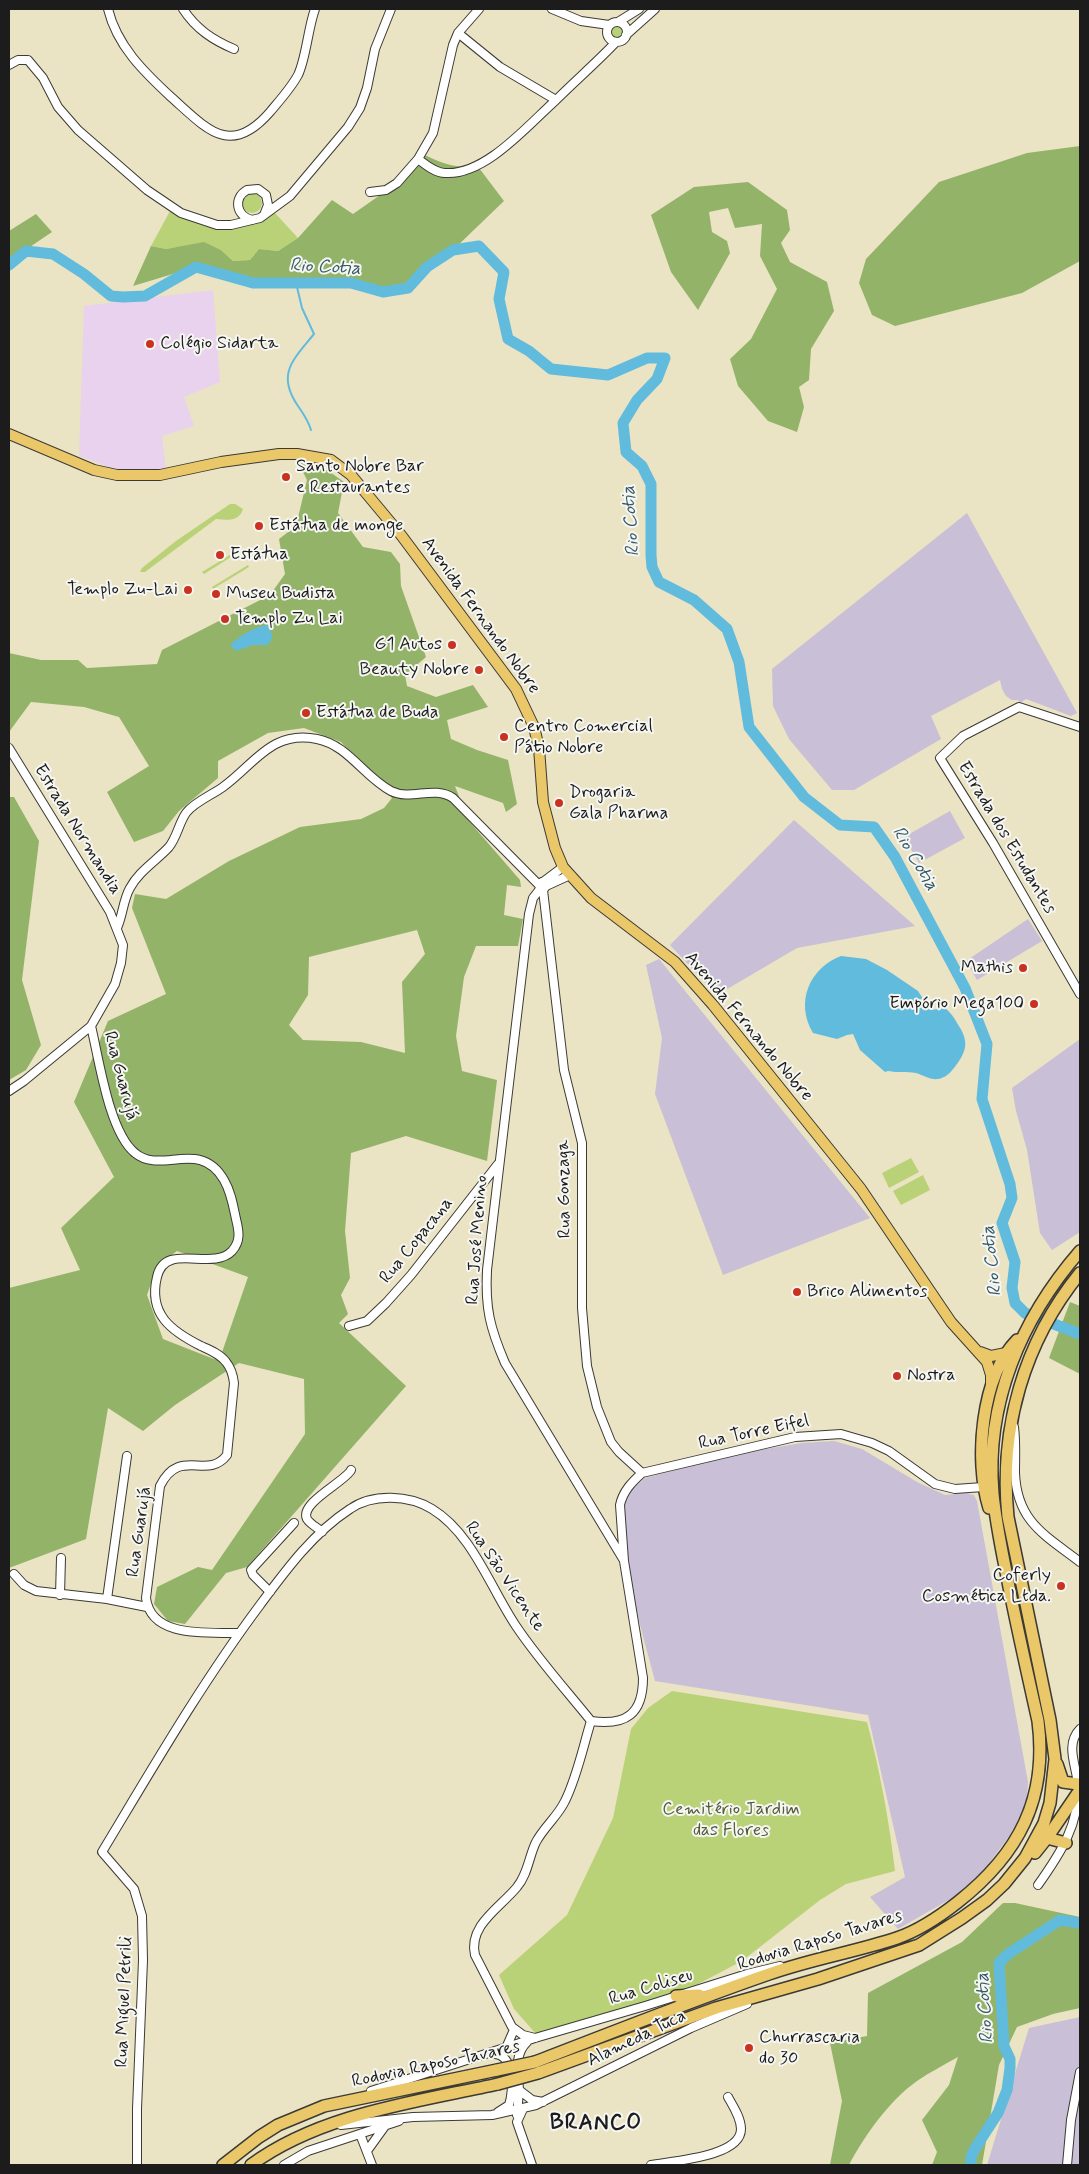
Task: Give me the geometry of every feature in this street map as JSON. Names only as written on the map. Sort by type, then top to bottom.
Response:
[{"type":"highway","name":"Rodovia Raposo Tavares","points":[[252,2165],[307,2132],[352,2117],[498,2084],[711,1994],[797,1964],[896,1938],[923,1927],[990,1875],[1008,1853],[1026,1819],[1036,1789],[1040,1762],[1038,1721],[997,1526],[992,1467],[996,1422],[1007,1375],[1025,1330],[1039,1305],[1080,1251]]},
{"type":"highway","name":"Rodovia Raposo Tavares","points":[[223,2165],[278,2125],[324,2106],[497,2070],[536,2067],[716,2008],[771,1993],[919,1945],[962,1918],[987,1900],[1004,1884],[1025,1858],[1044,1823],[1050,1803],[1055,1759],[1050,1720],[1008,1517],[1006,1468],[1012,1412],[1028,1359],[1054,1309],[1080,1273]]},
{"type":"highway","points":[[997,1526],[984,1487],[982,1452],[991,1388],[1006,1352],[1025,1330]]},
{"type":"highway","points":[[1004,1884],[1024,1866],[1047,1838],[1077,1789],[1063,1782],[1055,1759]]},
{"type":"highway","points":[[1047,1838],[1066,1843]]},
{"type":"highway","points":[[676,1996],[711,1994]]},
{"type":"main road","name":"Avenida Fernando Nobre","points":[[9,434],[94,470],[117,475],[143,476],[168,474],[221,462],[279,454],[297,454],[331,460],[351,475],[401,535],[516,689],[534,727],[539,748],[543,802],[554,848],[566,871],[591,898],[675,962],[713,1005],[861,1189],[948,1317],[979,1352],[989,1368],[991,1388]]},
{"type":"main road","points":[[979,1352],[991,1356],[1006,1352]]},
{"type":"street","points":[[108,9],[110,20],[141,69],[207,128],[226,137],[238,136],[260,123],[287,92],[298,74],[309,26],[315,9]]},
{"type":"street","points":[[183,9],[201,30],[234,49]]},
{"type":"street","points":[[9,65],[18,60],[28,60],[43,78],[58,107],[78,130],[140,184],[169,206],[181,213],[217,225],[231,225],[254,220],[290,196],[348,127],[367,88],[375,49],[391,9]]},
{"type":"street","points":[[370,192],[386,190],[398,183],[418,159],[433,133],[440,110],[448,58],[458,33],[479,9]]},
{"type":"street","points":[[552,9],[580,21],[609,25],[618,22],[639,9]]},
{"type":"street","points":[[418,159],[430,168],[444,173],[464,170],[479,164],[521,133],[616,42],[622,40],[655,9]]},
{"type":"street","points":[[618,22],[625,27],[626,35]]},
{"type":"street","points":[[609,25],[606,31],[608,38],[616,42]]},
{"type":"street","points":[[458,33],[500,67],[556,100]]},
{"type":"street","points":[[254,220],[243,216],[238,207],[241,194],[247,190],[258,189],[266,196],[268,205],[264,215]]},
{"type":"street","name":"Estrada dos Estudantes","points":[[1080,727],[1019,707],[963,736],[940,758],[993,843],[1080,994]]},
{"type":"street","name":"Estrada Normandia","points":[[117,928],[130,888],[148,866],[171,844],[186,813],[224,786],[263,752],[286,739],[318,739],[330,743],[339,748],[376,782],[392,791],[406,794],[439,792],[453,798],[542,887]]},
{"type":"street","name":"Estrada Normandia","points":[[9,748],[110,912],[123,945],[121,963],[115,984],[91,1026],[24,1082],[9,1091]]},
{"type":"street","name":"Rua José Menino","points":[[566,871],[542,887],[533,898],[529,914],[499,1163],[486,1294],[488,1315],[505,1363],[624,1561]]},
{"type":"street","name":"Rua Gonzaga","points":[[542,887],[564,1070],[582,1143],[582,1284],[587,1366],[596,1407],[612,1442],[619,1452],[642,1473]]},
{"type":"street","name":"Rua Guarujá","points":[[91,1026],[114,1122],[122,1139],[136,1154],[151,1160],[191,1158],[212,1164],[219,1172],[230,1194],[238,1227],[239,1239],[228,1255],[212,1260],[171,1259],[164,1264],[157,1275],[156,1303],[160,1315],[170,1328],[184,1338],[222,1358],[232,1371],[234,1383],[227,1456],[220,1464],[212,1466],[181,1465],[167,1474],[160,1486],[147,1589],[147,1607]]},
{"type":"street","name":"Rua Copacana","points":[[349,1326],[366,1321],[412,1275],[499,1163]]},
{"type":"street","points":[[573,1236],[582,1236]]},
{"type":"street","points":[[573,1284],[582,1284]]},
{"type":"street","points":[[1012,1412],[1015,1434],[1017,1494],[1022,1509],[1035,1526],[1080,1562]]},
{"type":"street","name":"Rua Torre Eifel","points":[[642,1473],[795,1437],[841,1434],[872,1443],[889,1451],[935,1484],[955,1489],[984,1487]]},
{"type":"street","points":[[107,1599],[127,1456]]},
{"type":"street","points":[[322,1532],[309,1521],[306,1514],[308,1509],[331,1486],[349,1474],[351,1470]]},
{"type":"street","points":[[532,2165],[518,2122],[520,2110],[518,2060],[512,2029],[475,1955],[473,1946],[475,1935],[482,1923],[518,1886],[526,1874],[536,1842],[566,1799],[591,1721],[603,1723],[624,1719],[635,1711],[643,1695],[643,1678],[624,1561],[620,1504],[628,1486],[642,1473]]},
{"type":"street","name":"Rua São Vicente","points":[[102,1852],[189,1708],[239,1633],[292,1562],[322,1532],[351,1508],[371,1499],[410,1500],[435,1511],[448,1521],[474,1555],[516,1626],[591,1721]]},
{"type":"street","points":[[270,1592],[252,1575],[251,1570],[294,1523]]},
{"type":"street","points":[[60,1558],[60,1595]]},
{"type":"street","points":[[14,1574],[29,1589],[60,1595],[107,1599],[147,1607],[165,1627],[178,1630],[239,1633]]},
{"type":"street","points":[[1038,1885],[1066,1843],[1072,1828],[1077,1789],[1072,1749],[1073,1741],[1080,1729]]},
{"type":"street","name":"Rua Miguel Petrili","points":[[102,1852],[134,1889],[142,1916],[143,1960],[137,2109],[137,2165]]},
{"type":"street","name":"Rua Coliseu","points":[[324,2106],[532,2039],[759,1970],[797,1964]]},
{"type":"street","name":"Alameda Tuca","points":[[307,2132],[343,2125],[413,2117],[492,2115],[520,2110],[544,2102],[692,2028],[771,1993]]},
{"type":"street","points":[[512,2029],[532,2039],[523,2046],[518,2060]]},
{"type":"street","points":[[506,2048],[512,2029]]},
{"type":"street","points":[[488,2054],[499,2054],[507,2059],[510,2066],[512,2087],[508,2105],[503,2110],[492,2115]]},
{"type":"street","points":[[1067,2165],[1071,2120],[1080,2072]]},
{"type":"street","points":[[519,2090],[532,2100],[544,2102]]},
{"type":"street","points":[[650,2165],[720,2152],[731,2147],[740,2138],[741,2129],[739,2120],[728,2097]]},
{"type":"street","points":[[504,2113],[518,2122]]},
{"type":"street","name":"Alameda Tuca","points":[[284,2165],[308,2151],[413,2117]]},
{"type":"street","points":[[367,2151],[386,2126]]},
{"type":"street","points":[[360,2134],[372,2165]]},
{"type":"shaded area","name":"Colégio Sidarta","points":[[213,290],[220,382],[184,397],[194,426],[162,436],[166,470],[122,472],[79,456],[84,306]]},
{"type":"shaded area","points":[[967,513],[1077,713],[1071,716],[1026,699],[1020,703],[1018,700],[1012,700],[1006,696],[1000,680],[931,716],[941,739],[854,790],[832,790],[789,739],[773,706],[772,669]]},
{"type":"shaded area","points":[[950,811],[965,838],[919,863],[904,837]]},
{"type":"shaded area","points":[[794,820],[915,926],[797,948],[717,995],[670,945]]},
{"type":"shaded area","points":[[1028,919],[1042,941],[977,980],[966,961]]},
{"type":"shaded area","points":[[659,959],[870,1218],[723,1275],[655,1094],[662,1038],[646,965]]},
{"type":"shaded area","points":[[1080,1039],[1080,1232],[1052,1250],[1040,1233],[1027,1150],[1016,1111],[1012,1088]]},
{"type":"shaded area","points":[[834,1441],[862,1449],[917,1482],[945,1495],[966,1493],[974,1495],[977,1501],[1028,1782],[1027,1797],[1022,1812],[1010,1835],[984,1870],[954,1897],[898,1929],[870,1897],[905,1877],[868,1715],[655,1681],[631,1591],[624,1506],[625,1495],[645,1478],[741,1453],[802,1443]]},
{"type":"shaded area","points":[[1080,2017],[1080,2165],[987,2165],[1029,2028]]},
{"type":"green space","points":[[616,22],[623,25],[626,32],[623,39],[616,42],[609,39],[606,32],[609,25]]},
{"type":"green space","points":[[1080,146],[1080,261],[1022,293],[895,326],[872,315],[859,283],[866,259],[939,182],[1027,153]]},
{"type":"green space","points":[[423,154],[442,163],[455,166],[476,164],[504,201],[453,250],[427,267],[408,288],[383,292],[351,283],[253,283],[196,267],[133,286],[151,246],[166,249],[204,242],[221,250],[233,261],[250,260],[259,249],[278,251],[298,238],[332,200],[353,214],[393,186]]},
{"type":"green space","points":[[748,182],[787,210],[790,230],[781,243],[790,262],[827,282],[834,311],[811,349],[809,380],[799,387],[804,407],[797,432],[768,421],[738,386],[730,359],[751,339],[777,289],[760,256],[762,224],[735,228],[728,208],[709,212],[712,232],[727,241],[730,253],[698,310],[671,272],[651,215],[694,187]]},
{"type":"green space","points":[[252,193],[259,196],[262,203],[259,210],[252,213],[245,210],[242,203],[245,196]]},
{"type":"green space","points":[[170,211],[189,220],[219,228],[253,224],[274,212],[298,238],[278,251],[259,249],[250,260],[233,261],[221,250],[204,243],[166,249],[151,246]]},
{"type":"green space","points":[[36,214],[52,232],[9,261],[9,231]]},
{"type":"green space","points":[[298,462],[320,465],[344,482],[338,513],[363,547],[391,552],[400,564],[401,586],[426,657],[405,675],[407,686],[436,697],[473,685],[488,707],[447,720],[451,739],[508,760],[517,804],[506,812],[503,803],[455,786],[468,820],[520,880],[521,887],[507,885],[504,915],[523,919],[518,946],[476,946],[464,977],[456,1036],[462,1071],[497,1080],[487,1161],[406,1136],[351,1153],[345,1231],[350,1278],[341,1295],[348,1314],[339,1323],[406,1386],[247,1567],[226,1573],[185,1624],[168,1621],[154,1604],[157,1587],[198,1567],[212,1570],[305,1434],[304,1379],[239,1363],[175,1405],[143,1431],[108,1408],[86,1539],[9,1568],[9,1288],[80,1270],[61,1228],[114,1177],[74,1102],[108,1021],[166,994],[132,908],[135,894],[166,899],[229,861],[300,827],[361,819],[384,808],[392,798],[341,742],[304,728],[268,733],[218,761],[218,778],[179,811],[163,831],[134,842],[107,792],[149,766],[119,717],[84,707],[31,702],[9,732],[9,653],[41,660],[78,660],[87,668],[157,664],[162,650],[270,595],[285,574],[279,539],[296,526],[307,480]],"holes":[[[417,930],[425,954],[402,982],[405,1053],[361,1042],[303,1040],[289,1025],[308,995],[309,957]],[[177,1251],[248,1277],[219,1361],[163,1339],[147,1295],[157,1266]]]},
{"type":"green space","points":[[230,504],[235,504],[243,509],[239,516],[232,519],[216,519],[145,572],[140,572],[142,568],[176,541]]},
{"type":"green space","points":[[238,550],[239,552],[204,574],[202,572]]},
{"type":"green space","points":[[248,565],[249,567],[213,589],[212,587]]},
{"type":"green space","points":[[9,797],[14,797],[39,841],[22,980],[41,1045],[26,1070],[9,1080]]},
{"type":"green space","points":[[911,1158],[919,1172],[889,1188],[882,1173]]},
{"type":"green space","points":[[923,1175],[930,1190],[901,1205],[893,1191]]},
{"type":"green space","points":[[1070,1302],[1080,1306],[1080,1374],[1049,1358]]},
{"type":"green space","name":"Cemitério Jardim das Flores","points":[[672,1691],[867,1722],[884,1796],[895,1871],[846,1884],[820,1900],[742,1961],[683,1992],[537,2035],[514,2009],[499,1975],[567,1915],[613,1818],[631,1729],[648,1708]]},
{"type":"green space","points":[[1003,1903],[1015,1903],[1080,1917],[1080,2008],[1053,2014],[1017,2027],[999,2065],[982,2165],[932,2165],[937,2152],[922,2120],[949,2085],[958,2057],[917,2081],[897,2098],[887,2108],[862,2142],[849,2165],[830,2165],[842,2101],[830,2043],[867,2036],[868,1993],[962,1942]]},
{"type":"water","points":[[268,625],[272,638],[267,645],[253,645],[236,651],[230,645],[248,632]]},
{"type":"water","points":[[841,956],[866,959],[887,970],[918,991],[930,1010],[945,1008],[950,1013],[964,1035],[965,1045],[962,1056],[949,1073],[943,1078],[935,1079],[913,1072],[885,1072],[860,1050],[853,1034],[837,1039],[813,1033],[805,1010],[808,988],[813,978],[821,969]]},
{"type":"waterway","name":"Rio Cotia","points":[[9,265],[26,251],[53,254],[84,274],[111,296],[123,297],[145,296],[196,267],[253,283],[351,283],[383,292],[408,288],[427,267],[453,250],[479,246],[504,272],[499,299],[508,339],[529,351],[551,369],[608,375],[647,358],[665,358],[657,379],[637,400],[623,423],[626,452],[642,466],[651,484],[652,567],[659,582],[694,600],[727,629],[739,662],[749,727],[804,797],[840,825],[874,827],[895,857],[965,988],[987,1044],[982,1099],[1010,1184],[1012,1198],[1002,1223],[1015,1262],[1012,1288],[1015,1303],[1025,1313],[1080,1334]]},
{"type":"waterway","points":[[296,283],[302,308],[314,334],[294,360],[288,376],[288,385],[311,430]]},
{"type":"waterway","name":"Rio Cotia","points":[[971,2165],[971,2157],[974,2150],[998,2113],[1007,2090],[1010,2059],[1004,2046],[999,1963],[1008,1954],[1060,1920],[1080,1923]]},
{"type":"place","name":"Colégio Sidarta","points":[[150,344]]},
{"type":"place","name":"Santo Nobre Bar e Restaurantes","points":[[286,477]]},
{"type":"place","name":"Estátua de monge","points":[[259,526]]},
{"type":"place","name":"Estátua","points":[[220,555]]},
{"type":"place","name":"Templo Zu-Lai","points":[[188,590]]},
{"type":"place","name":"Museu Budista","points":[[216,594]]},
{"type":"place","name":"Templo Zu Lai","points":[[225,619]]},
{"type":"place","name":"G1 Autos","points":[[452,645]]},
{"type":"place","name":"Beauty Nobre","points":[[479,670]]},
{"type":"place","name":"Estátua de Buda","points":[[306,713]]},
{"type":"place","name":"Centro Comercial Pátio Nobre","points":[[504,737]]},
{"type":"place","name":"Drogaria Gala Pharma","points":[[559,803]]},
{"type":"place","name":"Mathis","points":[[1023,968]]},
{"type":"place","name":"Empório Mega100","points":[[1034,1004]]},
{"type":"place","name":"Brico Alimentos","points":[[797,1292]]},
{"type":"place","name":"Nostra","points":[[897,1376]]},
{"type":"place","name":"Coferly Cosmética Ltda.","points":[[1061,1586]]},
{"type":"place","name":"Churrascaria do 30","points":[[749,2048]]},
{"type":"district","name":"BRANCO","points":[[596,2124]]}]
